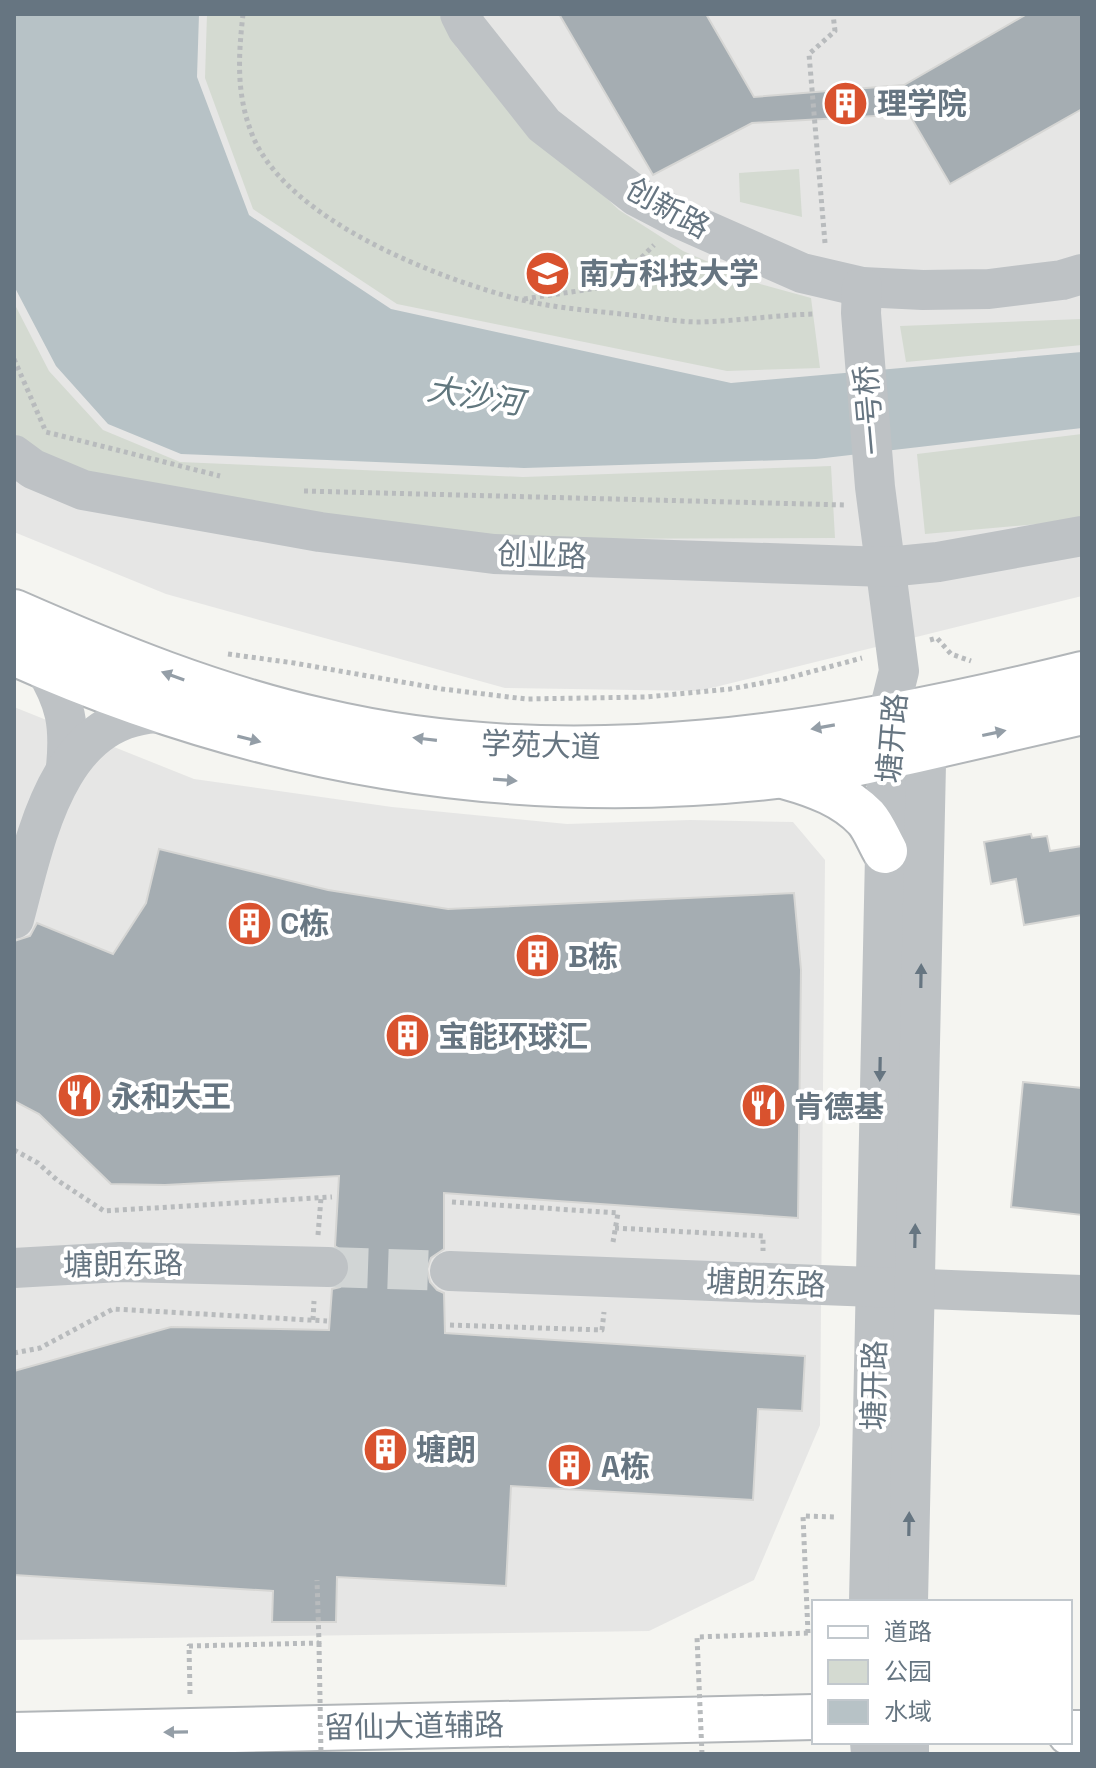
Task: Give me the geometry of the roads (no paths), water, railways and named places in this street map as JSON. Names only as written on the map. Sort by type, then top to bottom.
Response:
[{"type":"main road","name":"学苑大道","points":[[14,612],[140,665],[262,706],[323,722],[444,741],[512,746],[647,746],[765,736],[907,732],[1082,712]]},
{"type":"main road","name":"学苑大道","points":[[29,660],[165,713],[303,752],[462,777],[612,785],[687,783],[820,770],[907,732],[1082,674]]},
{"type":"main road","points":[[781,775],[810,783],[842,798],[867,820],[885,851]]},
{"type":"main road","name":"留仙大道辅路","points":[[199,1743],[812,1717]]},
{"type":"main road","name":"留仙大道辅路","points":[[24,1727],[199,1743],[812,1739]]},
{"type":"street","name":"创新路","points":[[460,14],[467,28],[544,125],[636,196],[802,273],[850,293],[989,289],[1062,280],[1082,274]]},
{"type":"street","name":"一号桥","points":[[850,293],[899,671]]},
{"type":"street","name":"创业路","points":[[14,455],[33,469],[83,490],[320,532],[494,554],[887,567],[938,562],[1082,536]]},
{"type":"street","points":[[29,660],[58,689],[66,712],[66,767]]},
{"type":"street","name":"塘开路","points":[[899,671],[907,732],[915,1288],[908,1600]]},
{"type":"street","points":[[14,919],[45,818],[66,767],[83,746],[121,719],[142,713],[165,713]]},
{"type":"street","name":"塘开路","points":[[869,1600],[885,851],[907,732]]},
{"type":"street","name":"塘朗东路","points":[[14,1268],[120,1262],[328,1267]]},
{"type":"street","name":"塘朗东路","points":[[450,1271],[1082,1295]]},
{"type":"water","name":"大沙河","points":[[14,14],[199,14],[197,77],[249,215],[391,309],[731,383],[1082,352],[1082,428],[816,459],[524,468],[181,454],[108,424],[56,366],[14,286]]},
{"type":"tunnel","points":[[328,1267],[450,1271]]},
{"type":"place","name":"理学院","points":[[846,103]]},
{"type":"place","name":"南方科技大学","points":[[548,273]]},
{"type":"place","name":"C栋","points":[[249,923]]},
{"type":"place","name":"B栋","points":[[537,956]]},
{"type":"place","name":"宝能环球汇","points":[[407,1036]]},
{"type":"place","name":"永和大王","points":[[80,1096]]},
{"type":"place","name":"肯德基","points":[[763,1106]]},
{"type":"place","name":"塘朗","points":[[385,1449]]},
{"type":"place","name":"A栋","points":[[570,1466]]}]
